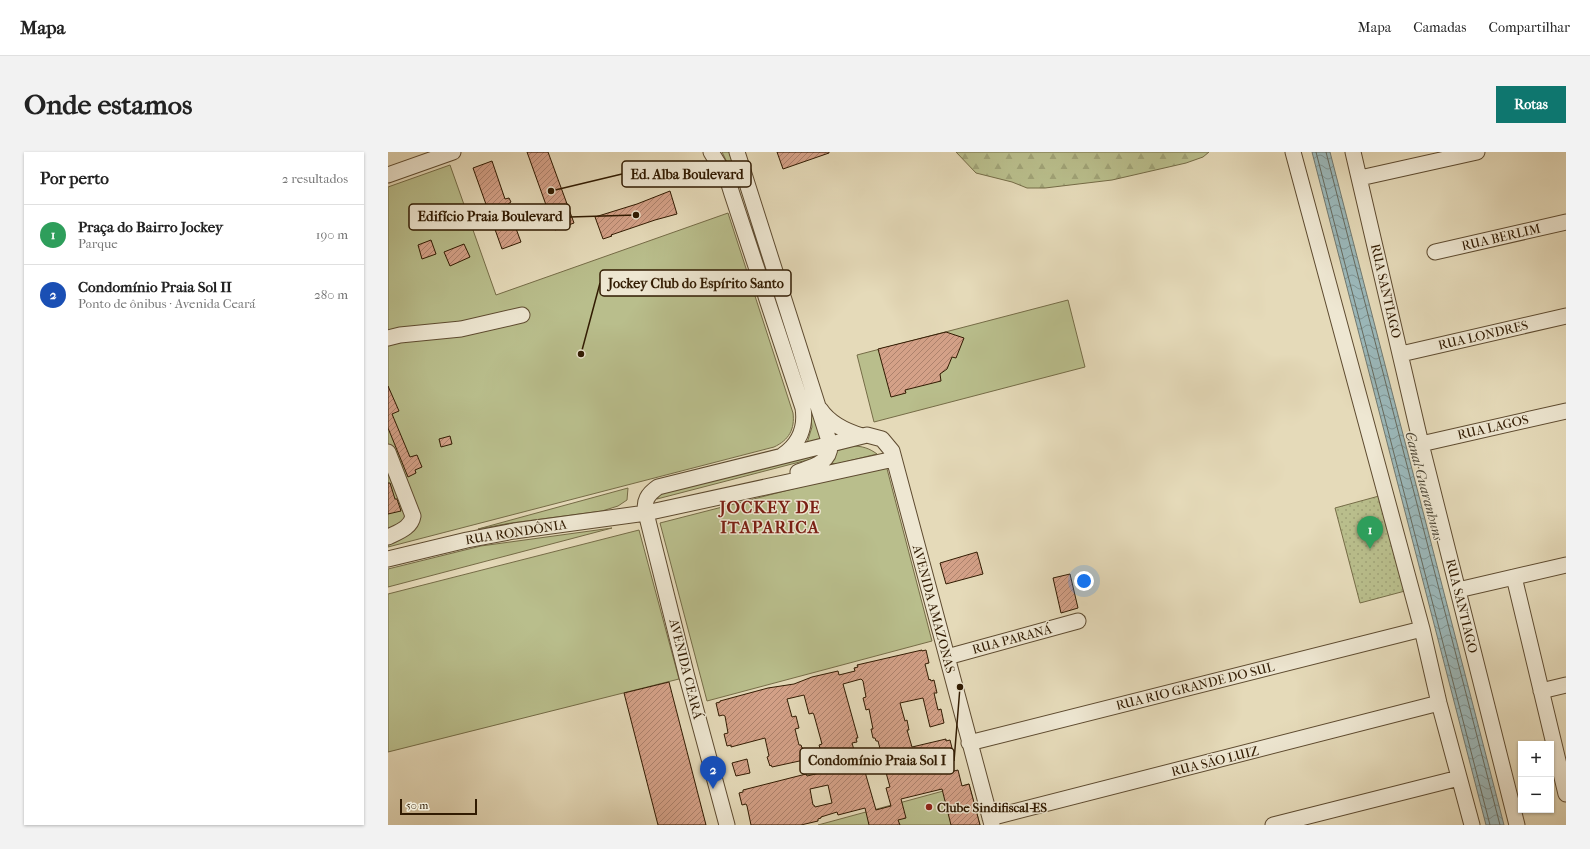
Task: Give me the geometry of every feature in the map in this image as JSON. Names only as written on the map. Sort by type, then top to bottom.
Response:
[{"type":"street","points":[[388,175],[453,152]]},
{"type":"street","points":[[711,152],[727,178],[803,408],[804,421],[801,433],[793,447],[781,456]]},
{"type":"street","points":[[737,152],[830,444],[828,455],[819,464],[746,491]]},
{"type":"street","points":[[1293,152],[1422,629],[1439,703],[1472,825]]},
{"type":"street","name":"RUA SANTIAGO","points":[[1353,152],[1421,444],[1517,825]]},
{"type":"street","points":[[1360,178],[1477,152]]},
{"type":"street","name":"RUA BERLIM","points":[[1435,252],[1566,222]]},
{"type":"street","points":[[388,338],[400,335],[461,329],[522,315]]},
{"type":"street","name":"RUA LONDRES","points":[[1401,354],[1566,316]]},
{"type":"street","points":[[817,404],[836,425],[844,430],[862,436]]},
{"type":"street","name":"RUA LAGOS","points":[[1421,444],[1566,411]]},
{"type":"street","points":[[646,513],[645,501],[650,492],[658,487],[862,436]]},
{"type":"street","name":"AVENIDA AMAZONAS","points":[[862,436],[873,436],[882,439],[890,447],[991,821]]},
{"type":"street","points":[[388,452],[392,475],[413,516],[412,522],[407,527],[388,537]]},
{"type":"street","name":"RUA RONDÔNIA","points":[[388,559],[467,540],[514,531],[646,513],[894,459]]},
{"type":"street","name":"AVENIDA CEARÁ","points":[[646,513],[687,677],[727,825]]},
{"type":"street","points":[[1458,590],[1566,565]]},
{"type":"street","points":[[1514,577],[1565,787]]},
{"type":"street","name":"RUA PARANÁ","points":[[947,657],[1078,621]]},
{"type":"street","name":"RUA RIO GRANDE DO SUL","points":[[969,743],[1422,629]]},
{"type":"street","points":[[1541,691],[1566,685]]},
{"type":"street","name":"RUA SÃO LUIZ","points":[[991,821],[1439,703]]},
{"type":"street","points":[[1273,825],[1459,778]]},
{"type":"green space","points":[[722,152],[729,152],[739,182],[737,183]]},
{"type":"green space","points":[[956,152],[1209,152],[1203,157],[1186,163],[1112,180],[1045,188],[1027,188],[1012,182],[976,173]]},
{"type":"green space","points":[[450,165],[496,295],[728,213],[793,413],[792,429],[784,441],[774,447],[388,547],[388,187]]},
{"type":"green space","points":[[1068,300],[1085,367],[874,422],[857,355]]},
{"type":"green space","points":[[814,409],[823,438],[807,443],[812,427],[810,410]]},
{"type":"green space","points":[[852,446],[859,446],[871,450],[877,454],[836,464],[830,463],[836,451]]},
{"type":"green space","points":[[819,453],[815,458],[657,499],[660,494]]},
{"type":"green space","points":[[886,465],[932,641],[707,701],[660,523]]},
{"type":"green space","points":[[628,488],[627,500],[618,506],[602,511],[478,529]]},
{"type":"green space","points":[[1379,496],[1405,591],[1360,603],[1335,508]]},
{"type":"green space","points":[[612,528],[388,587],[388,569],[481,546]]},
{"type":"green space","points":[[639,530],[679,679],[388,752],[388,594]]},
{"type":"green space","name":"Clube Sindifiscal-ES","points":[[969,784],[980,825],[818,825]]},
{"type":"water","points":[[1312,152],[1330,152],[1504,825],[1486,825]]},
{"type":"building","points":[[527,152],[548,152],[574,223],[555,230]]},
{"type":"building","points":[[777,152],[829,152],[829,153],[783,169]]},
{"type":"building","points":[[492,161],[505,199],[509,198],[511,202],[508,204],[508,207],[521,242],[502,249],[473,168]]},
{"type":"building","points":[[670,191],[677,214],[655,220],[603,239],[595,217],[637,204]]},
{"type":"building","points":[[431,240],[436,254],[422,259],[418,245]]},
{"type":"building","points":[[464,244],[470,257],[450,266],[444,252]]},
{"type":"building","points":[[946,332],[964,338],[956,358],[952,357],[947,369],[940,374],[941,381],[905,390],[906,393],[891,397],[878,349]]},
{"type":"building","points":[[388,386],[399,411],[392,414],[410,457],[417,455],[422,467],[415,470],[416,473],[408,477],[388,428]]},
{"type":"building","points":[[450,436],[452,444],[441,447],[439,439]]},
{"type":"building","points":[[388,483],[390,483],[401,511],[388,514]]},
{"type":"building","points":[[977,552],[983,574],[946,584],[940,563]]},
{"type":"building","points":[[1070,574],[1078,608],[1061,613],[1053,578]]},
{"type":"building","points":[[926,650],[929,663],[925,664],[929,680],[934,680],[937,693],[934,693],[938,710],[941,709],[944,723],[930,727],[923,698],[900,703],[905,721],[907,720],[909,730],[907,730],[912,747],[946,739],[946,741],[950,740],[953,752],[949,753],[953,769],[954,771],[958,770],[962,786],[969,784],[980,825],[951,825],[942,789],[901,799],[906,818],[898,820],[900,825],[869,825],[865,808],[838,815],[837,812],[821,817],[818,821],[801,825],[751,825],[747,806],[746,804],[742,805],[739,793],[743,792],[743,790],[806,774],[807,776],[824,772],[818,749],[820,748],[819,745],[822,744],[814,715],[813,713],[809,714],[804,695],[787,699],[792,717],[796,716],[799,728],[795,729],[799,745],[803,748],[806,757],[804,760],[772,767],[771,765],[770,766],[767,757],[769,756],[765,738],[731,747],[731,745],[727,746],[724,734],[728,733],[725,716],[719,716],[716,703],[768,688],[794,684],[812,677],[838,671],[839,675],[855,671],[854,668],[858,667],[857,665]],"holes":[[[861,679],[863,681],[866,697],[863,698],[866,710],[869,709],[873,729],[871,729],[873,738],[878,741],[882,756],[879,757],[882,770],[885,769],[890,787],[886,788],[891,806],[876,810],[865,772],[862,773],[860,771],[852,743],[857,742],[856,738],[858,738],[843,684]],[[828,785],[832,803],[815,807],[813,805],[810,789]]]},
{"type":"building","points":[[669,682],[706,825],[658,825],[624,693]]},
{"type":"building","points":[[747,759],[750,773],[736,776],[732,763]]},
{"type":"place","name":"Ed. Alba Boulevard","points":[[551,191]]},
{"type":"place","name":"Edifício Praia Boulevard","points":[[636,215]]},
{"type":"place","name":"Jockey Club do Espírito Santo","points":[[581,354]]},
{"type":"place","name":"Praça do Bairro Jockey","points":[[1370,549]]},
{"type":"place","name":"Condomínio Praia Sol I","points":[[960,687]]},
{"type":"place","name":"Condomínio Praia Sol II","points":[[713,789]]},
{"type":"place","name":"Clube Sindifiscal-ES","points":[[929,807]]},
{"type":"district","name":"JOCKEY DE ITAPARICA","points":[[770,517]]},
{"type":"water label","name":"Canal Guaranhuns","points":[[1424,486]]}]
